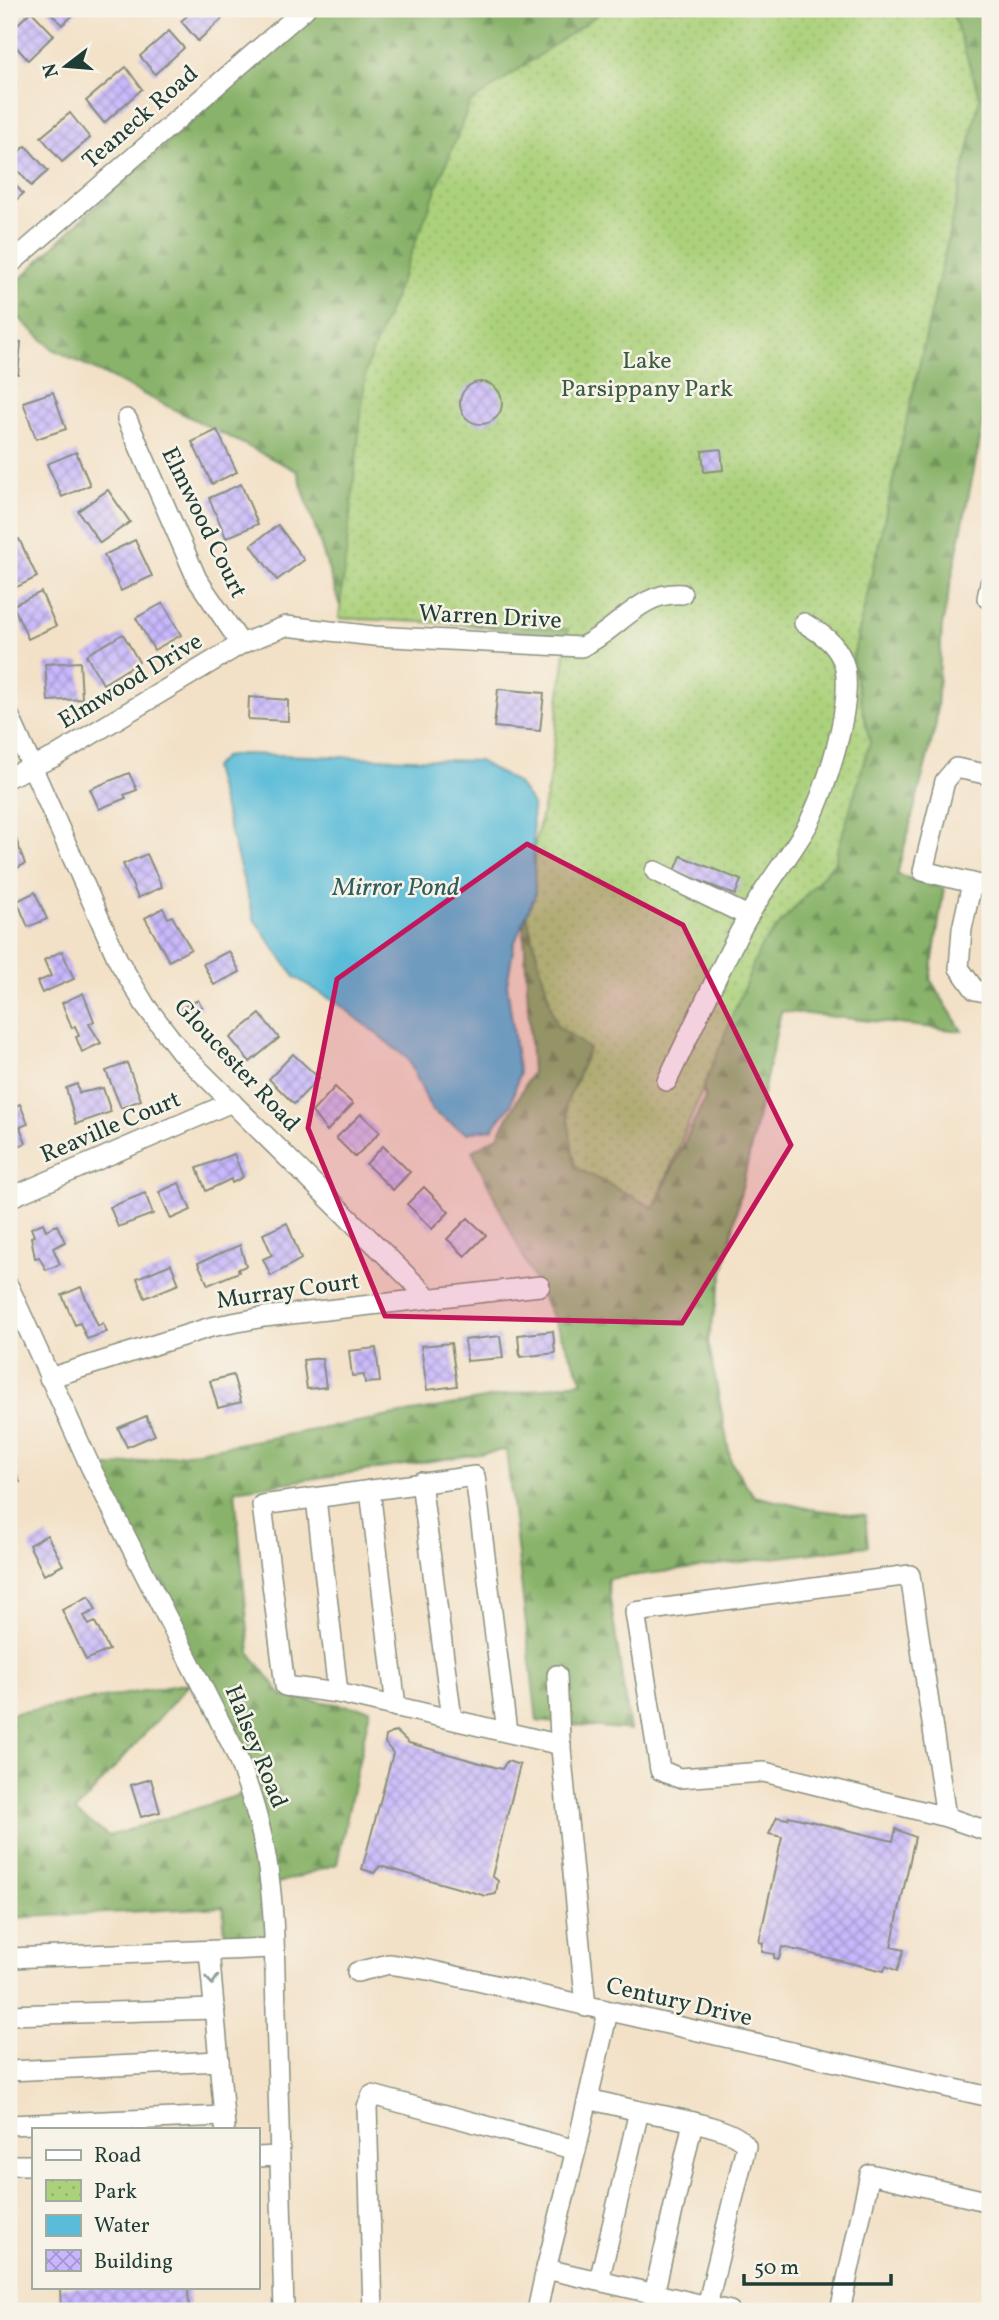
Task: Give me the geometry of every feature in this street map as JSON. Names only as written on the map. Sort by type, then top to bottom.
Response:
[{"type":"street","name":"Teaneck Road","points":[[9,265],[305,9]]},
{"type":"street","name":"Elmwood Court","points":[[127,419],[197,579],[241,644]]},
{"type":"street","points":[[990,584],[987,598],[990,599]]},
{"type":"street","name":"Warren Drive","points":[[279,628],[286,626],[374,636],[582,647],[600,639],[649,598],[663,593],[682,594]]},
{"type":"street","points":[[667,1081],[748,916],[806,828],[825,789],[842,721],[848,677],[844,661],[826,637],[804,623]]},
{"type":"street","name":"Elmwood Drive","points":[[9,777],[32,768],[241,644],[279,628]]},
{"type":"street","name":"Gloucester Road","points":[[9,715],[118,960],[145,1005],[181,1052],[429,1298]]},
{"type":"street","points":[[990,775],[956,768],[945,781],[923,872],[981,885],[962,929],[959,968],[975,989],[990,993]]},
{"type":"street","points":[[655,871],[748,916]]},
{"type":"street","name":"Reaville Court","points":[[9,1198],[232,1102]]},
{"type":"street","name":"Murray Court","points":[[50,1378],[211,1327],[264,1317],[540,1286]]},
{"type":"street","name":"Halsey Road","points":[[9,1287],[127,1541],[208,1693],[252,1792],[271,1875],[284,2311]]},
{"type":"street","points":[[508,1732],[475,1476],[262,1504],[285,1686],[338,1693],[561,1745]]},
{"type":"street","points":[[421,1482],[452,1719]]},
{"type":"street","points":[[370,1490],[396,1707]]},
{"type":"street","points":[[316,1498],[338,1693]]},
{"type":"street","points":[[946,1817],[910,1575],[635,1612],[660,1770],[679,1778],[764,1772],[946,1817],[990,1832]]},
{"type":"street","points":[[557,1675],[561,1745],[586,2007]]},
{"type":"street","points":[[9,1958],[274,1948]]},
{"type":"street","points":[[9,2125],[224,2123],[209,1951]]},
{"type":"street","name":"Century Drive","points":[[356,1972],[389,1964],[429,1970],[990,2097]]},
{"type":"street","points":[[9,2015],[215,2009]]},
{"type":"street","points":[[537,2311],[608,2012]]},
{"type":"street","points":[[9,2071],[219,2061]]},
{"type":"street","points":[[373,2311],[367,2107],[372,2095],[576,2150]]},
{"type":"street","points":[[588,2099],[693,2122],[738,2137],[746,2146],[707,2306]]},
{"type":"street","points":[[599,2281],[639,2111]]},
{"type":"street","points":[[654,2294],[693,2122]]},
{"type":"street","points":[[259,2157],[279,2156]]},
{"type":"street","points":[[9,2165],[32,2165]]},
{"type":"street","points":[[840,2311],[870,2174],[990,2202]]},
{"type":"street","points":[[546,2269],[730,2311]]},
{"type":"highlighted area","points":[[527,844],[683,925],[791,1145],[682,1323],[385,1316],[308,1128],[337,979]]},
{"type":"green space","points":[[319,9],[646,9],[594,643],[340,606],[297,471],[53,349],[9,309],[9,290],[89,212]]},
{"type":"green space","name":"Lake Parsippany Park","points":[[606,9],[951,9],[980,97],[852,661],[870,742],[834,863],[761,946],[654,1208],[575,1167],[566,1105],[589,1049],[556,1025],[522,898],[549,783],[568,629],[339,618],[366,369],[470,103]]},
{"type":"green space","points":[[951,9],[990,9],[990,391],[942,626],[936,724],[897,875],[944,888],[930,979],[962,1031],[781,1011],[708,1341],[731,1462],[754,1496],[811,1509],[865,1516],[868,1546],[607,1579],[630,1730],[537,1721],[506,1450],[235,1490],[250,1653],[283,1696],[370,1709],[337,1864],[269,1886],[272,1935],[225,1940],[223,1907],[9,1918],[9,1714],[190,1683],[75,1812],[109,1836],[252,1791],[93,1470],[583,1381],[472,1151],[498,1136],[532,1072],[522,898],[556,1025],[589,1049],[566,1105],[654,1208],[705,1098],[696,1050],[761,946],[834,863],[852,661],[980,97]]},
{"type":"water","name":"Mirror Pond","points":[[243,754],[479,761],[517,783],[532,803],[535,895],[514,944],[507,984],[519,1074],[511,1104],[492,1129],[466,1133],[432,1111],[408,1059],[343,1007],[295,977],[254,919],[213,768],[224,757]]},
{"type":"building","points":[[47,9],[77,9],[79,10],[62,25]]},
{"type":"building","points":[[195,9],[214,9],[222,19],[198,41],[181,21]]},
{"type":"building","points":[[31,11],[54,35],[28,60],[9,39],[9,33]]},
{"type":"building","points":[[169,31],[184,48],[155,74],[140,56]]},
{"type":"building","points":[[126,67],[142,89],[104,123],[86,101]]},
{"type":"building","points":[[70,113],[90,138],[62,162],[41,137]]},
{"type":"building","points":[[26,146],[48,171],[31,186],[9,160]]},
{"type":"building","points":[[9,177],[23,194],[9,206]]},
{"type":"building","points":[[9,341],[21,342],[18,374],[9,373]]},
{"type":"building","points":[[481,382],[496,388],[502,403],[496,418],[481,424],[466,418],[460,403],[466,388]]},
{"type":"building","points":[[53,392],[66,429],[36,439],[23,402]]},
{"type":"building","points":[[217,430],[237,472],[212,484],[192,442]]},
{"type":"building","points":[[721,449],[723,470],[704,472],[702,451]]},
{"type":"building","points":[[76,452],[90,485],[62,497],[47,464]]},
{"type":"building","points":[[241,484],[258,524],[226,538],[209,498]]},
{"type":"building","points":[[108,490],[130,522],[100,543],[78,511]]},
{"type":"building","points":[[278,525],[304,560],[277,580],[251,545]]},
{"type":"building","points":[[19,539],[37,577],[9,591],[9,544]]},
{"type":"building","points":[[135,540],[152,576],[121,591],[104,555]]},
{"type":"building","points":[[41,592],[56,626],[28,639],[13,605]]},
{"type":"building","points":[[163,603],[181,635],[154,650],[136,618]]},
{"type":"building","points":[[123,634],[139,662],[103,684],[86,655]]},
{"type":"building","points":[[80,662],[82,699],[48,701],[45,664]]},
{"type":"building","points":[[498,689],[544,693],[540,731],[494,727]]},
{"type":"building","points":[[249,697],[288,700],[288,721],[248,719]]},
{"type":"building","points":[[129,773],[137,790],[124,795],[126,798],[99,809],[90,789]]},
{"type":"building","points":[[11,825],[25,864],[9,872],[9,826]]},
{"type":"building","points":[[147,854],[162,887],[138,898],[123,864]]},
{"type":"building","points":[[681,856],[741,880],[735,895],[675,871]]},
{"type":"building","points":[[35,892],[47,919],[28,927],[17,901]]},
{"type":"building","points":[[163,908],[168,918],[172,916],[191,949],[169,961],[145,918]]},
{"type":"building","points":[[62,951],[74,979],[42,993],[37,982],[51,976],[44,960]]},
{"type":"building","points":[[229,951],[240,972],[214,985],[203,964]]},
{"type":"building","points":[[83,993],[94,1021],[89,1024],[101,1043],[82,1052],[75,1026],[72,1028],[62,1003]]},
{"type":"building","points":[[198,1000],[202,1007],[184,1015],[181,1008]]},
{"type":"building","points":[[260,1014],[279,1038],[250,1062],[230,1038]]},
{"type":"building","points":[[293,1054],[319,1078],[294,1104],[269,1079]]},
{"type":"building","points":[[127,1063],[141,1100],[121,1108],[106,1071]]},
{"type":"building","points":[[77,1084],[79,1093],[103,1088],[111,1112],[76,1124],[66,1088]]},
{"type":"building","points":[[335,1087],[353,1104],[327,1131],[312,1112]]},
{"type":"building","points":[[20,1104],[28,1124],[20,1127],[26,1143],[9,1150],[9,1109]]},
{"type":"building","points":[[361,1114],[380,1132],[355,1157],[336,1138]]},
{"type":"building","points":[[383,1146],[410,1172],[393,1190],[366,1164]]},
{"type":"building","points":[[234,1154],[243,1177],[232,1183],[231,1179],[206,1191],[197,1168]]},
{"type":"building","points":[[179,1183],[191,1210],[171,1219],[159,1192]]},
{"type":"building","points":[[424,1187],[449,1212],[432,1229],[407,1204]]},
{"type":"building","points":[[145,1193],[153,1214],[118,1227],[110,1207]]},
{"type":"building","points":[[468,1218],[486,1235],[465,1256],[447,1239]]},
{"type":"building","points":[[43,1223],[46,1230],[57,1225],[65,1242],[53,1248],[60,1264],[46,1270],[39,1257],[35,1258],[31,1237],[34,1236],[31,1228]]},
{"type":"building","points":[[287,1223],[301,1259],[271,1276],[263,1259],[272,1255],[263,1234]]},
{"type":"building","points":[[240,1245],[246,1266],[238,1269],[239,1272],[208,1285],[198,1263]]},
{"type":"building","points":[[171,1264],[179,1284],[145,1298],[137,1278]]},
{"type":"building","points":[[81,1287],[98,1326],[103,1323],[107,1332],[87,1339],[80,1323],[75,1325],[62,1295]]},
{"type":"building","points":[[553,1331],[555,1353],[520,1357],[518,1335]]},
{"type":"building","points":[[500,1336],[503,1358],[467,1361],[464,1340]]},
{"type":"building","points":[[451,1343],[457,1386],[427,1390],[421,1346]]},
{"type":"building","points":[[376,1348],[380,1382],[365,1383],[364,1375],[352,1376],[349,1351]]},
{"type":"building","points":[[322,1358],[326,1387],[307,1389],[303,1360]]},
{"type":"building","points":[[233,1375],[241,1402],[218,1408],[210,1381]]},
{"type":"building","points":[[146,1416],[155,1435],[127,1447],[118,1428]]},
{"type":"building","points":[[9,1458],[20,1482],[9,1487]]},
{"type":"building","points":[[47,1535],[63,1565],[44,1575],[29,1545]]},
{"type":"building","points":[[89,1596],[96,1610],[84,1616],[89,1625],[95,1622],[109,1650],[86,1660],[62,1610]]},
{"type":"building","points":[[396,1731],[409,1743],[502,1769],[507,1761],[520,1765],[492,1876],[498,1881],[496,1894],[486,1896],[380,1866],[374,1873],[362,1869],[393,1753],[385,1743],[386,1736]]},
{"type":"building","points":[[151,1779],[160,1812],[141,1817],[131,1785]]},
{"type":"building","points":[[789,1816],[893,1841],[896,1829],[915,1837],[891,1947],[904,1950],[897,1971],[886,1966],[884,1971],[782,1947],[779,1959],[774,1958],[774,1954],[762,1952],[763,1943],[759,1942],[782,1837],[769,1834],[777,1817],[788,1819]]},
{"type":"building","points":[[60,2288],[188,2288],[189,2311],[61,2311]]}]
